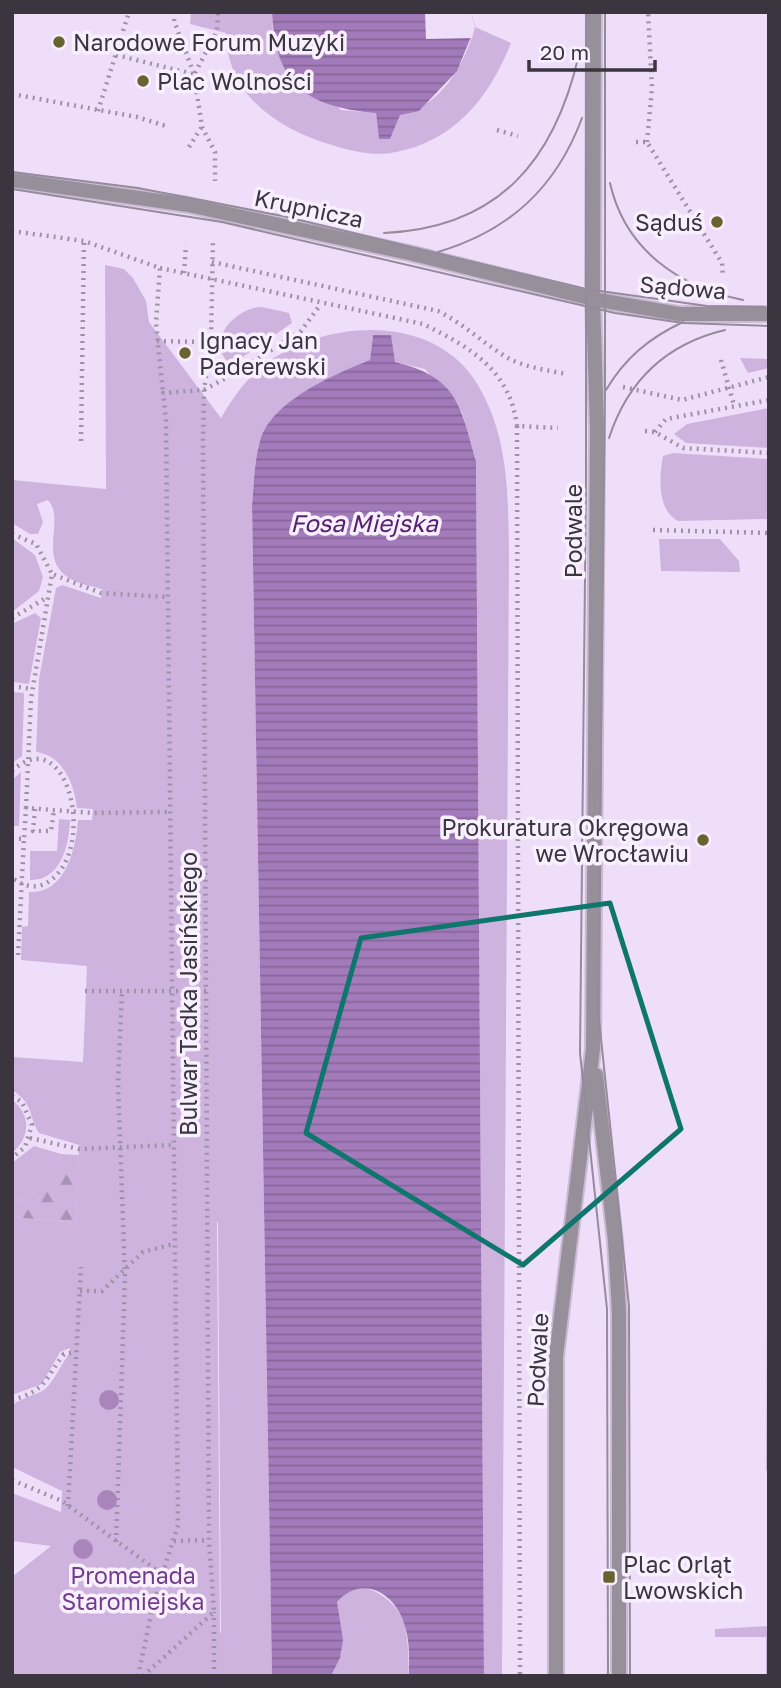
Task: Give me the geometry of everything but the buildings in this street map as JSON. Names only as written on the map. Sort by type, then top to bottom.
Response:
[{"type":"street","name":"Podwale","points":[[556,1676],[556,1357],[593,1049],[597,429],[593,299],[594,12]]},
{"type":"street","name":"Krupnicza","points":[[12,180],[188,205],[413,254],[593,299]]},
{"type":"street","name":"Sądowa","points":[[593,299],[679,314],[769,314]]},
{"type":"street","name":"Podwale","points":[[593,1049],[615,1241],[620,1312],[619,1676]]},
{"type":"path","points":[[98,111],[129,12]]},
{"type":"path","points":[[175,12],[174,20],[194,74],[202,127],[215,152]]},
{"type":"path","points":[[194,74],[217,31],[218,12]]},
{"type":"path","points":[[648,12],[652,88],[647,142],[722,263],[723,278]]},
{"type":"path","points":[[116,55],[194,74]]},
{"type":"path","points":[[12,94],[166,126]]},
{"type":"path","points":[[190,147],[202,127]]},
{"type":"path","points":[[497,130],[518,136]]},
{"type":"path","points":[[636,142],[647,142]]},
{"type":"path","points":[[12,231],[84,241],[160,268],[424,324],[461,343],[497,375],[514,400],[517,426],[520,1676]]},
{"type":"path","points":[[81,441],[84,241]]},
{"type":"path","points":[[184,273],[186,245]]},
{"type":"path","points":[[211,280],[212,262],[438,311],[459,322],[505,356],[550,371]]},
{"type":"path","points":[[141,1676],[163,1575],[178,1525],[166,420],[157,341],[160,268]]},
{"type":"path","name":"Bulwar Tadka Jasińskiego","points":[[211,280],[212,342],[204,390],[209,1540],[214,1612],[214,1676]]},
{"type":"path","points":[[163,393],[204,390],[301,331],[321,304]]},
{"type":"path","points":[[157,341],[212,342]]},
{"type":"path","points":[[721,360],[734,405]]},
{"type":"path","points":[[661,396],[682,400],[769,377]]},
{"type":"path","points":[[655,432],[666,419],[769,400]]},
{"type":"path","points":[[517,426],[558,428]]},
{"type":"path","points":[[645,431],[655,432],[683,448],[769,453]]},
{"type":"path","points":[[653,530],[769,533]]},
{"type":"path","points":[[12,534],[36,544],[51,575],[32,689],[18,955]]},
{"type":"path","points":[[51,575],[101,593],[168,597]]},
{"type":"path","points":[[12,618],[47,598]]},
{"type":"path","points":[[12,686],[32,689]]},
{"type":"path","points":[[12,771],[28,760],[45,760],[59,770],[69,790],[74,812],[69,852],[58,874],[39,886],[22,885],[12,878]]},
{"type":"path","points":[[26,808],[74,812],[169,812]]},
{"type":"path","points":[[35,808],[33,831],[51,831],[54,810]]},
{"type":"path","points":[[12,838],[24,839]]},
{"type":"path","points":[[85,990],[206,991]]},
{"type":"path","points":[[116,1542],[124,1271],[118,1083],[122,991]]},
{"type":"path","points":[[12,1096],[22,1102],[32,1125],[25,1147],[12,1158]]},
{"type":"path","points":[[30,1138],[79,1149],[173,1144]]},
{"type":"path","points":[[80,1291],[102,1291],[143,1252],[174,1244]]},
{"type":"path","points":[[68,1506],[81,1267]]},
{"type":"path","points":[[12,1400],[36,1392],[50,1380],[64,1354],[76,1352]]},
{"type":"path","points":[[12,1480],[68,1506],[163,1575]]},
{"type":"path","points":[[174,1541],[209,1540]]},
{"type":"path","points":[[141,1676],[214,1612]]},
{"type":"highlighted area","points":[[610,903],[681,1129],[523,1265],[306,1133],[361,938]]},
{"type":"green space","points":[[191,12],[272,12],[273,39],[341,110],[376,113],[379,139],[390,139],[400,114],[415,110],[428,102],[449,82],[465,56],[475,27],[511,43],[481,98],[453,127],[417,146],[396,152],[372,154],[312,138],[275,119],[245,91],[235,74],[226,33],[190,24]]},
{"type":"green space","name":"Promenada Staromiejska","points":[[105,265],[124,269],[133,278],[146,301],[149,322],[221,418],[251,377],[288,350],[315,339],[344,332],[374,330],[403,333],[430,342],[454,357],[474,379],[494,420],[507,486],[509,554],[502,1676],[484,1676],[476,461],[462,412],[425,369],[395,362],[373,335],[370,360],[306,391],[277,413],[266,427],[256,457],[252,506],[272,1676],[12,1676],[12,1577],[51,1546],[12,1541],[12,1493],[61,1512],[62,1491],[12,1467],[12,1405],[46,1388],[68,1356],[70,1348],[60,1352],[42,1384],[12,1395],[12,1217],[76,1223],[79,1145],[39,1133],[24,1100],[12,1090],[12,1057],[83,1062],[87,966],[21,960],[22,927],[28,926],[29,892],[42,891],[52,886],[60,877],[71,856],[78,820],[92,820],[93,809],[77,808],[66,772],[53,759],[36,752],[39,679],[56,588],[62,585],[101,598],[102,589],[73,580],[60,570],[53,550],[53,508],[48,500],[37,504],[43,522],[38,534],[30,534],[12,523],[12,480],[106,489]],"holes":[[[217,1222],[218,1222],[221,1633]]]},
{"type":"green space","points":[[262,307],[289,313],[292,323],[237,361],[227,361],[221,352],[220,343],[228,325],[243,312]]},
{"type":"green space","points":[[740,358],[769,359],[769,368],[748,373]]},
{"type":"green space","points":[[769,408],[769,448],[686,443],[674,434],[687,424]]},
{"type":"green space","points":[[673,453],[769,459],[769,519],[678,521],[666,509],[661,492],[663,456]]},
{"type":"green space","points":[[12,538],[35,555],[43,577],[39,591],[12,612]]},
{"type":"green space","points":[[659,539],[720,539],[739,561],[740,572],[661,571]]},
{"type":"green space","points":[[35,613],[41,618],[29,684],[12,682],[12,624]]},
{"type":"green space","points":[[12,692],[24,693],[24,699],[22,756],[12,763]]},
{"type":"green space","points":[[21,772],[19,826],[12,826],[12,780]]},
{"type":"green space","points":[[59,819],[70,820],[68,840],[61,860],[49,875],[30,880],[30,851],[57,851]]},
{"type":"green space","points":[[12,1100],[23,1112],[26,1126],[22,1140],[12,1153]]},
{"type":"green space","points":[[768,1139],[769,1470],[766,1470]]},
{"type":"green space","points":[[34,1146],[61,1154],[54,1170],[36,1191],[12,1202],[12,1163]]},
{"type":"green space","points":[[61,1154],[79,1155],[76,1223],[12,1217],[12,1202],[36,1191],[53,1170]]},
{"type":"green space","points":[[361,1586],[389,1600],[403,1620],[408,1645],[409,1676],[331,1676],[340,1658],[337,1602],[352,1588]]},
{"type":"green space","points":[[769,1626],[769,1676],[766,1676],[766,1637],[715,1637],[715,1629]]},
{"type":"water","points":[[272,12],[471,12],[475,27],[457,71],[419,111],[400,115],[390,139],[379,139],[376,113],[331,105],[299,87],[288,74],[274,37]]},
{"type":"water","name":"Fosa Miejska","points":[[373,335],[391,335],[395,362],[432,376],[453,396],[460,409],[476,461],[484,1676],[409,1676],[408,1639],[401,1615],[387,1597],[368,1588],[347,1593],[337,1602],[343,1640],[340,1658],[331,1676],[272,1676],[252,506],[256,457],[266,427],[290,401],[323,381],[370,360]]},
{"type":"pier","points":[[425,12],[471,12],[475,27],[472,38],[426,39]]},
{"type":"tram line","points":[[586,12],[586,482],[580,1053],[607,1309],[608,1676]]},
{"type":"tram line","points":[[605,12],[605,391],[598,1010],[629,1306],[630,1676]]},
{"type":"tram line","points":[[384,233],[424,228],[460,218],[490,202],[516,181],[537,156],[555,126],[579,54]]},
{"type":"tram line","points":[[438,252],[487,232],[527,203],[559,166],[582,118]]},
{"type":"tram line","points":[[12,172],[138,188],[283,216],[586,289],[707,306],[765,307]]},
{"type":"tram line","points":[[610,183],[617,207],[628,228],[658,262],[697,286],[743,300]]},
{"type":"tram line","points":[[12,189],[222,222],[615,313],[683,323],[769,326]]},
{"type":"tram line","points":[[606,390],[621,368],[639,350],[683,322]]},
{"type":"tram line","points":[[609,438],[627,399],[638,382],[652,368],[685,345],[725,330]]},
{"type":"place","name":"Narodowe Forum Muzyki","points":[[59,42]]},
{"type":"place","name":"Plac Wolności","points":[[143,81]]},
{"type":"place","name":"Sąduś","points":[[717,222]]},
{"type":"place","name":"Ignacy Jan Paderewski","points":[[185,353]]},
{"type":"place","name":"Prokuratura Okręgowa we Wrocławiu","points":[[703,840]]},
{"type":"place","name":"Plac Orląt Lwowskich","points":[[609,1577]]}]
